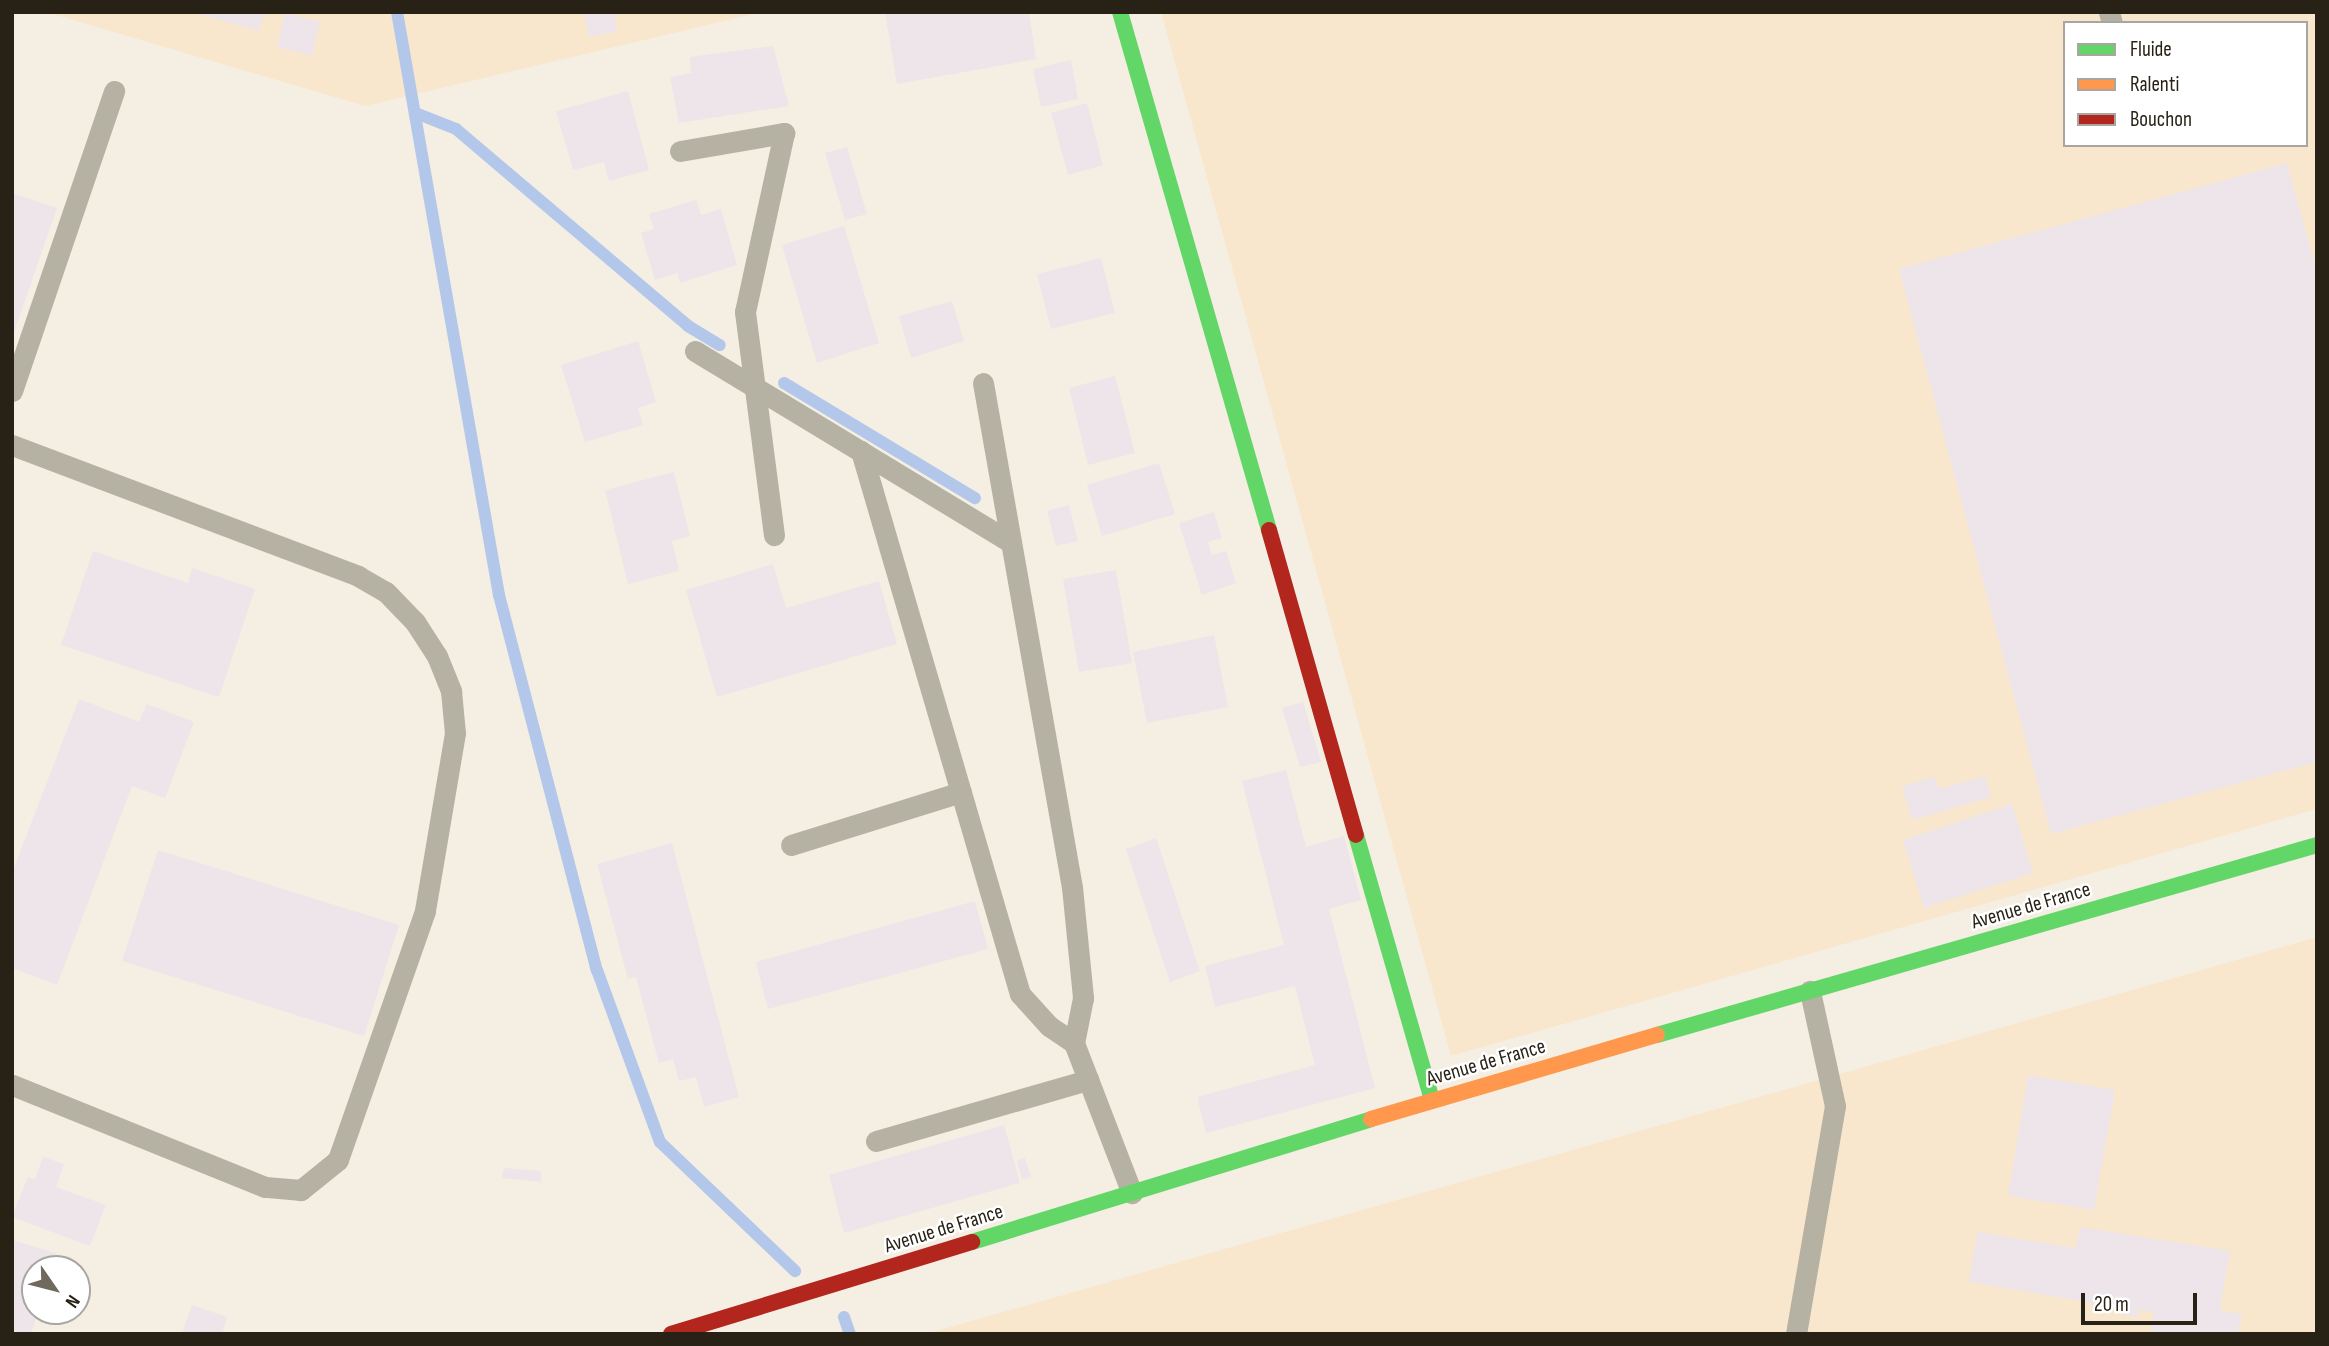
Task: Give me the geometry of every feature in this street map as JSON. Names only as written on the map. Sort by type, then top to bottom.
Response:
[{"type":"main road","points":[[1121,12],[1432,1100]]},
{"type":"main road","name":"Avenue de France","points":[[671,1334],[1432,1100],[2317,845]]},
{"type":"lane","points":[[12,391],[114,91]]},
{"type":"lane","points":[[680,151],[784,133],[745,312],[774,535]]},
{"type":"lane","points":[[695,351],[1011,542]]},
{"type":"lane","points":[[983,383],[1072,887],[1083,998],[1074,1044],[1132,1193]]},
{"type":"lane","points":[[12,445],[358,576],[386,592],[415,622],[437,656],[451,691],[455,733],[425,911],[338,1160],[301,1190],[265,1187],[12,1085]]},
{"type":"lane","points":[[861,452],[1020,994],[1049,1026],[1074,1044]]},
{"type":"lane","points":[[791,845],[961,792]]},
{"type":"lane","points":[[1796,1334],[1835,1106],[1810,991]]},
{"type":"lane","points":[[876,1141],[1088,1080]]},
{"type":"shaded area","points":[[46,12],[762,12],[365,106]]},
{"type":"shaded area","points":[[1161,12],[2317,12],[2317,809],[1451,1056]]},
{"type":"shaded area","points":[[2317,937],[2317,1334],[926,1334],[1805,1084]]},
{"type":"building","points":[[192,12],[264,12],[259,31]]},
{"type":"building","points":[[584,12],[614,12],[617,31],[589,37]]},
{"type":"building","points":[[885,12],[1029,12],[1036,59],[897,84]]},
{"type":"building","points":[[285,13],[320,22],[312,56],[277,47]]},
{"type":"building","points":[[773,46],[789,106],[679,123],[670,77],[691,73],[690,57]]},
{"type":"building","points":[[1071,60],[1078,99],[1041,107],[1033,69]]},
{"type":"building","points":[[628,91],[649,170],[609,181],[604,162],[573,170],[556,111]]},
{"type":"building","points":[[1087,103],[1103,165],[1068,175],[1051,113]]},
{"type":"building","points":[[847,147],[867,214],[845,220],[825,153]]},
{"type":"building","points":[[2287,163],[2317,272],[2317,762],[2051,834],[1899,269]]},
{"type":"building","points":[[12,193],[57,208],[13,335],[12,335]]},
{"type":"building","points":[[696,200],[701,215],[721,209],[737,265],[680,283],[677,273],[655,280],[641,233],[654,229],[649,214]]},
{"type":"building","points":[[844,226],[879,343],[817,363],[782,245]]},
{"type":"building","points":[[1101,258],[1115,313],[1051,329],[1037,274]]},
{"type":"building","points":[[952,301],[964,341],[911,358],[899,316]]},
{"type":"building","points":[[638,341],[656,402],[638,408],[643,425],[585,442],[561,365]]},
{"type":"building","points":[[1115,376],[1135,453],[1088,465],[1069,388]]},
{"type":"building","points":[[1159,463],[1175,514],[1102,536],[1087,485]]},
{"type":"building","points":[[674,472],[690,536],[672,541],[679,571],[628,584],[605,490]]},
{"type":"building","points":[[1069,505],[1078,541],[1056,546],[1047,511]]},
{"type":"building","points":[[1214,512],[1222,538],[1208,542],[1212,555],[1226,551],[1236,583],[1202,595],[1179,523]]},
{"type":"building","points":[[93,551],[188,583],[192,568],[255,589],[219,697],[61,645]]},
{"type":"building","points":[[773,564],[786,608],[879,581],[897,644],[717,697],[686,590]]},
{"type":"building","points":[[1116,570],[1132,663],[1079,672],[1063,579]]},
{"type":"building","points":[[1214,635],[1228,707],[1147,723],[1133,652]]},
{"type":"building","points":[[79,699],[139,722],[147,704],[194,722],[165,798],[132,786],[57,985],[12,968],[12,873]]},
{"type":"building","points":[[1303,702],[1321,762],[1300,767],[1282,708]]},
{"type":"building","points":[[1286,770],[1306,847],[1344,836],[1361,900],[1329,909],[1375,1088],[1206,1133],[1197,1097],[1315,1065],[1295,986],[1215,1007],[1205,966],[1284,945],[1242,781]]},
{"type":"building","points":[[1985,776],[1991,797],[1912,820],[1902,786],[1935,777],[1939,789]]},
{"type":"building","points":[[2012,804],[2033,873],[1924,908],[1903,840]]},
{"type":"building","points":[[1156,838],[1200,971],[1170,982],[1126,849]]},
{"type":"building","points":[[672,843],[739,1097],[704,1107],[696,1077],[679,1081],[673,1059],[659,1063],[636,977],[628,979],[597,864]]},
{"type":"building","points":[[158,850],[399,925],[364,1036],[122,961]]},
{"type":"building","points":[[975,901],[988,949],[768,1009],[756,962]]},
{"type":"building","points":[[2028,1075],[2115,1090],[2094,1210],[2008,1196]]},
{"type":"building","points":[[1004,1125],[1020,1183],[844,1233],[829,1175]]},
{"type":"building","points":[[43,1157],[64,1164],[56,1187],[106,1205],[90,1246],[12,1217],[28,1177],[35,1179]]},
{"type":"building","points":[[1025,1158],[1031,1177],[1022,1180],[1017,1161]]},
{"type":"building","points":[[504,1168],[541,1171],[541,1182],[502,1178]]},
{"type":"building","points":[[2080,1227],[2230,1251],[2220,1310],[2242,1314],[2238,1334],[2150,1334],[2153,1312],[2139,1310],[2138,1317],[2121,1314],[2122,1308],[1969,1282],[1977,1232],[2076,1248]]},
{"type":"building","points":[[12,1240],[56,1253],[21,1255],[21,1325],[34,1325],[31,1334],[12,1334]]},
{"type":"building","points":[[192,1305],[227,1317],[222,1334],[182,1334]]},
{"type":"waterway","points":[[397,12],[499,595],[597,970],[660,1142],[795,1271]]},
{"type":"waterway","points":[[418,114],[456,129],[688,326],[720,345]]},
{"type":"waterway","points":[[784,383],[975,498]]},
{"type":"waterway","points":[[844,1317],[850,1334]]},
{"type":"traffic: fast","points":[[1120,12],[1269,530]]},
{"type":"traffic: fast","points":[[1356,835],[1432,1100]]},
{"type":"traffic: fast","points":[[1657,1035],[2317,845]]},
{"type":"traffic: fast","points":[[972,1242],[1371,1119]]},
{"type":"traffic: slow","points":[[1371,1119],[1657,1035]]},
{"type":"traffic: jam","points":[[1269,530],[1356,835]]},
{"type":"traffic: jam","points":[[671,1334],[972,1242]]}]
